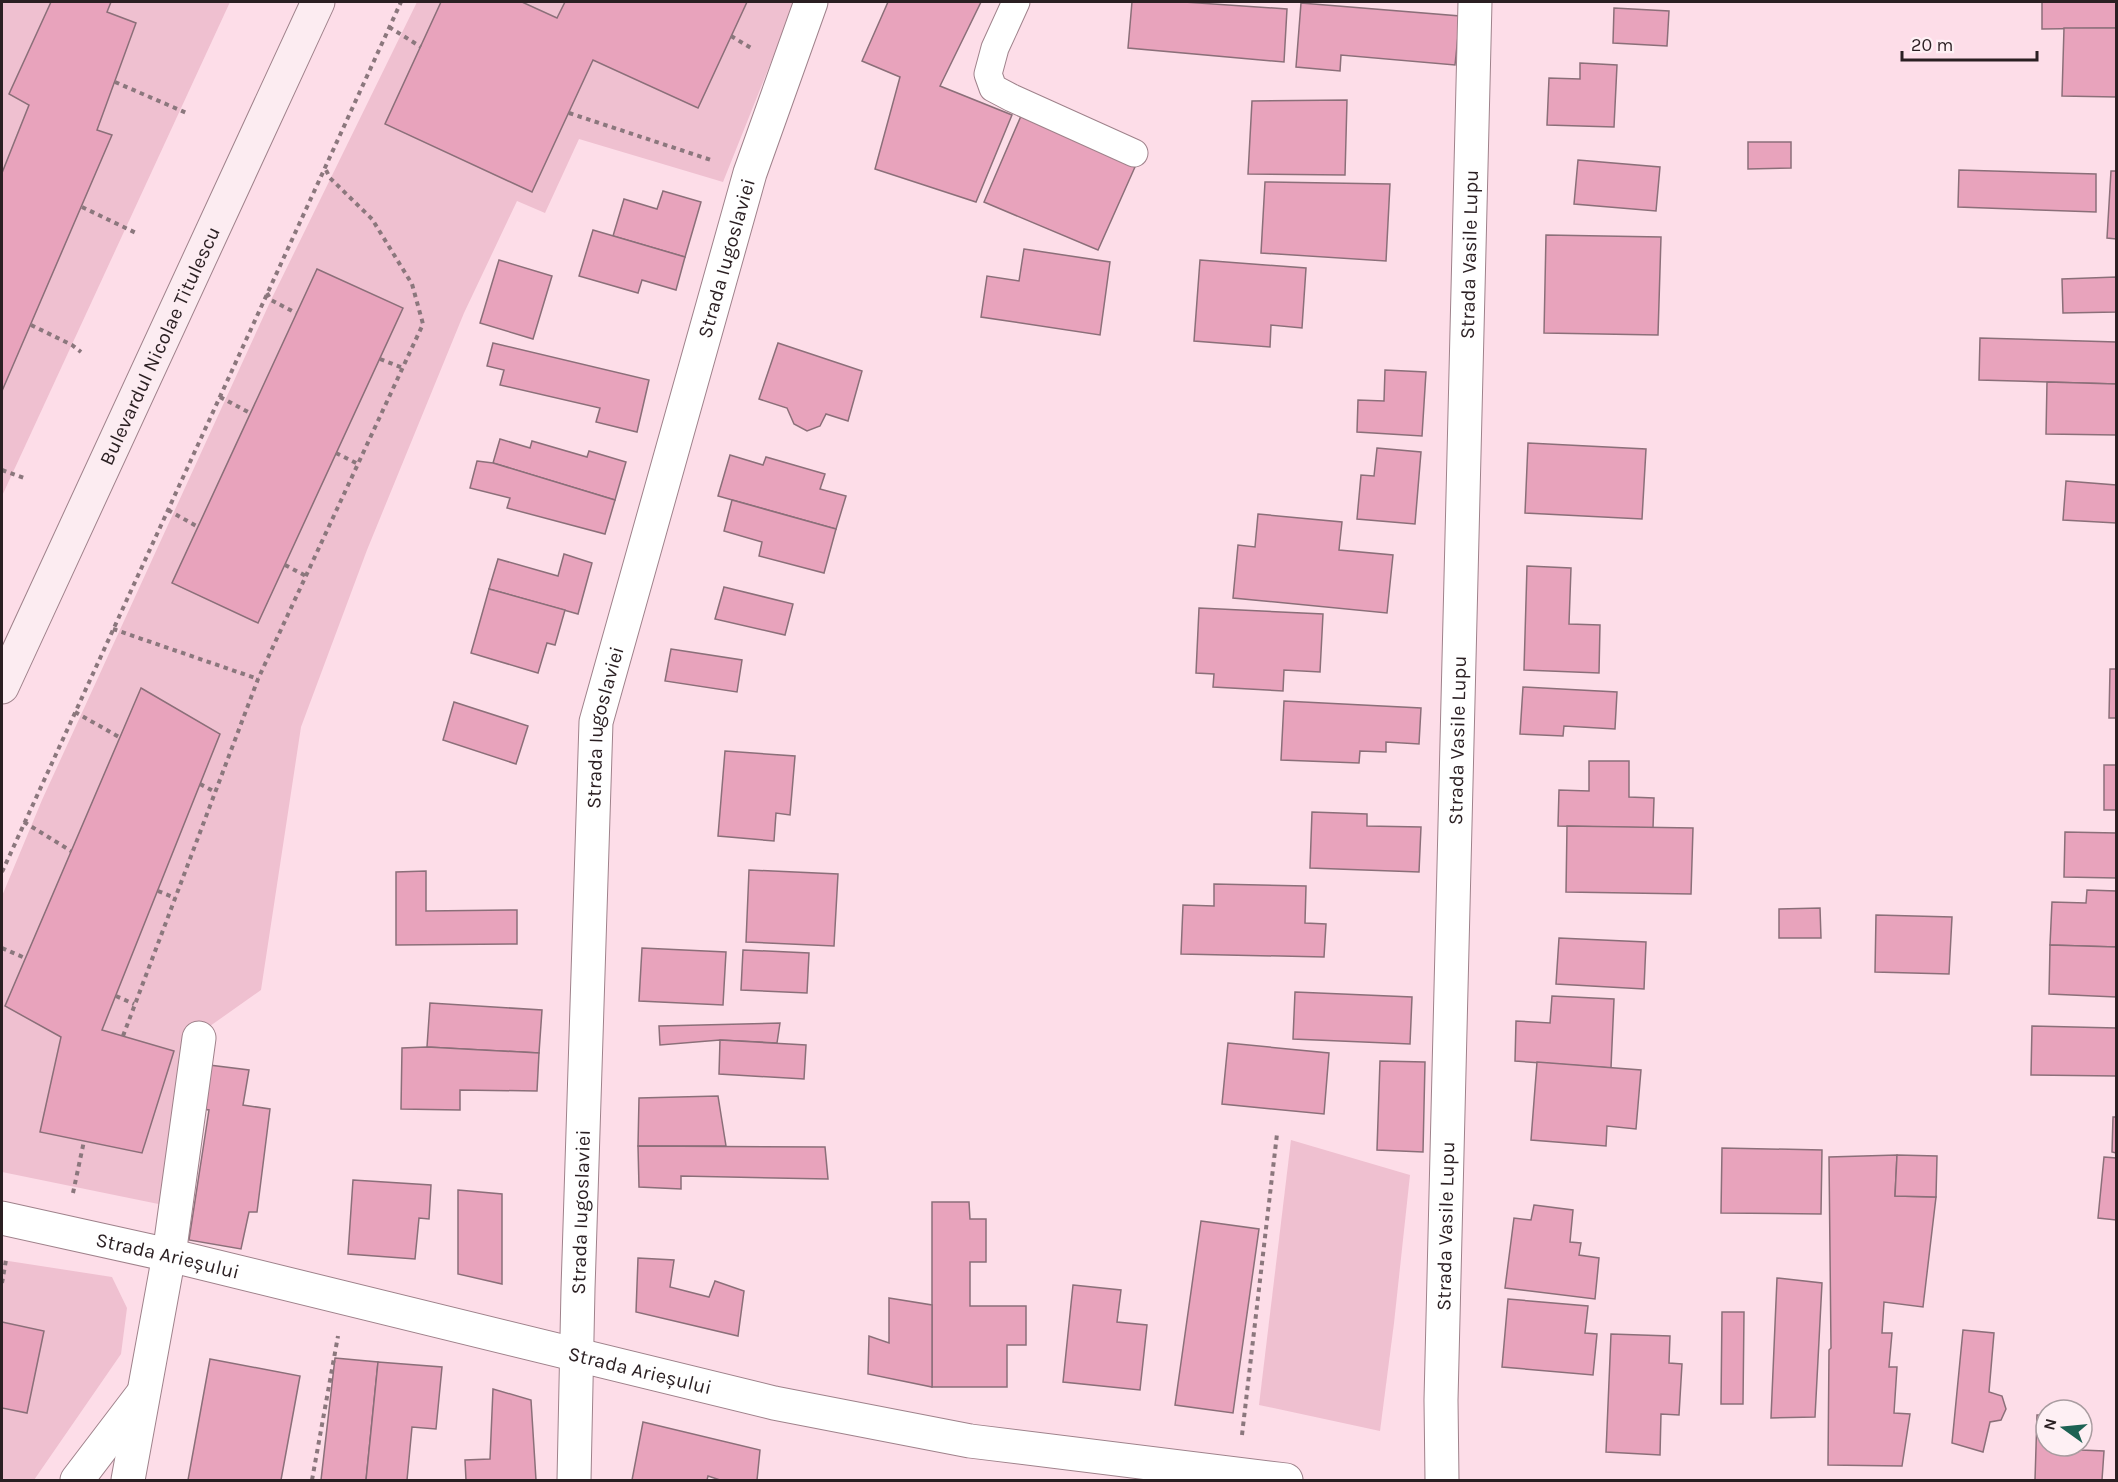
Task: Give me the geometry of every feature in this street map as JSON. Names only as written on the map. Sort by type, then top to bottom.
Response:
[{"type":"main road","name":"Bulevardul Nicolae Titulescu","points":[[2,687],[318,2]]},
{"type":"street","name":"Strada Iugoslaviei","points":[[574,1480],[596,722],[750,173],[811,2]]},
{"type":"street","name":"Strada Vasile Lupu","points":[[1442,1480],[1442,1388],[1475,2]]},
{"type":"street","points":[[128,1480],[169,1255],[199,1038]]},
{"type":"street","name":"Strada Arieșului","points":[[2,1218],[345,1297],[774,1403],[970,1441],[1286,1480]]},
{"type":"street","points":[[77,1480],[146,1390]]},
{"type":"lane","points":[[1016,2],[995,48],[987,74],[993,88],[1134,153]]},
{"type":"path","points":[[2,872],[401,2]]},
{"type":"path","points":[[389,27],[421,47]]},
{"type":"path","points":[[115,82],[189,114]]},
{"type":"path","points":[[569,113],[750,173]]},
{"type":"path","points":[[123,1036],[258,679],[423,324],[412,284],[372,219],[330,177],[325,168]]},
{"type":"path","points":[[82,207],[136,233]]},
{"type":"path","points":[[267,293],[271,300],[296,313]]},
{"type":"path","points":[[30,325],[72,345],[81,352]]},
{"type":"path","points":[[380,359],[403,368]]},
{"type":"path","points":[[220,397],[250,414]]},
{"type":"path","points":[[336,453],[358,464]]},
{"type":"path","points":[[2,470],[24,478]]},
{"type":"path","points":[[168,510],[198,527]]},
{"type":"path","points":[[285,565],[306,576]]},
{"type":"path","points":[[113,629],[258,679]]},
{"type":"path","points":[[75,712],[119,737]]},
{"type":"path","points":[[200,784],[215,792]]},
{"type":"path","points":[[24,822],[71,851]]},
{"type":"path","points":[[158,891],[175,898]]},
{"type":"path","points":[[2,948],[25,958]]},
{"type":"path","points":[[116,996],[134,1004]]},
{"type":"path","points":[[1237,1474],[1277,1134]]},
{"type":"path","points":[[65,1232],[84,1141]]},
{"type":"path","points":[[312,1480],[345,1297]]},
{"type":"shaded area","points":[[2,2],[51,2],[9,93],[29,105],[2,173]]},
{"type":"shaded area","points":[[111,2],[230,2],[2,496],[2,390],[112,135],[97,130],[136,24],[107,12]]},
{"type":"shaded area","points":[[417,2],[441,2],[385,124],[532,192],[593,60],[698,108],[747,2],[795,2],[723,182],[579,139],[545,213],[517,201],[464,313],[367,550],[301,727],[261,990],[203,1031],[178,1208],[2,1172],[2,896],[42,800],[271,300]],"holes":[[[317,269],[403,308],[258,622],[172,583]],[[141,688],[220,734],[102,1030],[173,1051],[142,1153],[40,1132],[61,1037],[5,1006]]]},
{"type":"shaded area","points":[[522,2],[565,2],[557,18]]},
{"type":"shaded area","points":[[1291,1140],[1410,1175],[1380,1431],[1259,1405]]},
{"type":"shaded area","points":[[2,1260],[112,1277],[127,1308],[121,1354],[34,1480],[2,1480],[2,1408],[27,1413],[44,1331],[2,1322]]},
{"type":"building","points":[[51,2],[111,2],[107,12],[136,23],[97,130],[112,135],[2,391],[2,173],[29,105],[9,94]]},
{"type":"building","points":[[441,2],[522,2],[557,18],[565,2],[747,2],[698,108],[593,60],[532,192],[385,124]]},
{"type":"building","points":[[888,2],[981,2],[940,86],[1012,115],[976,202],[875,169],[900,77],[862,61]]},
{"type":"building","points":[[1132,2],[1184,2],[1287,9],[1284,62],[1128,48]]},
{"type":"building","points":[[2042,2],[2116,2],[2116,28],[2042,29]]},
{"type":"building","points":[[1301,3],[1460,16],[1455,65],[1341,55],[1340,71],[1296,67]]},
{"type":"building","points":[[1614,8],[1669,11],[1667,46],[1613,43]]},
{"type":"building","points":[[2064,28],[2116,28],[2116,97],[2062,96]]},
{"type":"building","points":[[1580,63],[1617,65],[1614,127],[1547,125],[1549,78],[1580,79]]},
{"type":"building","points":[[1347,100],[1345,175],[1248,174],[1252,101]]},
{"type":"building","points":[[1021,116],[1135,167],[1098,250],[984,202]]},
{"type":"building","points":[[1748,142],[1791,142],[1791,168],[1748,169]]},
{"type":"building","points":[[1578,160],[1660,167],[1656,211],[1574,204]]},
{"type":"building","points":[[1959,170],[2096,174],[2096,212],[1958,207]]},
{"type":"building","points":[[2111,171],[2116,171],[2116,239],[2107,238]]},
{"type":"building","points":[[1265,182],[1390,184],[1386,261],[1261,253]]},
{"type":"building","points":[[663,191],[701,202],[685,257],[613,236],[624,199],[657,209]]},
{"type":"building","points":[[593,230],[685,257],[676,290],[642,280],[638,293],[579,276]]},
{"type":"building","points":[[1546,235],[1661,237],[1658,335],[1544,333]]},
{"type":"building","points":[[1024,249],[1110,262],[1100,335],[981,317],[987,276],[1019,281]]},
{"type":"building","points":[[499,260],[552,276],[533,339],[480,323]]},
{"type":"building","points":[[1200,260],[1306,268],[1302,328],[1271,325],[1270,347],[1194,341]]},
{"type":"building","points":[[317,269],[403,308],[258,623],[172,583]]},
{"type":"building","points":[[2116,277],[2116,312],[2063,313],[2062,279]]},
{"type":"building","points":[[1980,338],[2116,342],[2116,384],[1979,380]]},
{"type":"building","points":[[493,343],[649,380],[637,432],[596,422],[600,408],[500,385],[504,370],[487,366]]},
{"type":"building","points":[[778,343],[862,371],[848,421],[826,414],[820,426],[807,431],[794,424],[787,408],[759,399]]},
{"type":"building","points":[[1385,370],[1426,372],[1422,436],[1357,432],[1358,400],[1384,401]]},
{"type":"building","points":[[2047,382],[2116,384],[2116,435],[2046,434]]},
{"type":"building","points":[[500,439],[530,448],[532,441],[587,457],[589,451],[626,462],[615,500],[493,463]]},
{"type":"building","points":[[1528,443],[1646,449],[1642,519],[1525,513]]},
{"type":"building","points":[[1377,448],[1421,452],[1415,524],[1357,519],[1361,475],[1374,476]]},
{"type":"building","points":[[730,455],[763,465],[766,457],[825,474],[820,489],[846,496],[836,529],[718,496]]},
{"type":"building","points":[[477,461],[493,463],[615,500],[605,534],[507,508],[510,498],[470,488]]},
{"type":"building","points":[[2066,481],[2116,485],[2116,523],[2063,520]]},
{"type":"building","points":[[732,500],[836,529],[824,573],[759,556],[762,542],[724,531]]},
{"type":"building","points":[[1258,514],[1342,522],[1339,550],[1393,555],[1387,613],[1233,598],[1238,545],[1255,547]]},
{"type":"building","points":[[564,554],[592,563],[578,614],[489,589],[498,559],[558,576]]},
{"type":"building","points":[[1527,566],[1571,568],[1569,624],[1600,625],[1599,673],[1524,670]]},
{"type":"building","points":[[724,587],[793,604],[785,635],[715,619]]},
{"type":"building","points":[[489,589],[565,610],[555,645],[547,643],[538,673],[471,653]]},
{"type":"building","points":[[1199,608],[1323,614],[1320,672],[1284,670],[1283,691],[1213,687],[1214,674],[1196,673]]},
{"type":"building","points":[[671,649],[742,660],[737,692],[665,681]]},
{"type":"building","points":[[2110,669],[2116,669],[2116,718],[2109,718]]},
{"type":"building","points":[[1523,687],[1617,692],[1615,729],[1564,726],[1563,736],[1520,734]]},
{"type":"building","points":[[141,688],[220,734],[102,1030],[174,1051],[142,1153],[40,1132],[61,1037],[5,1006]]},
{"type":"building","points":[[1284,701],[1421,708],[1419,744],[1386,742],[1386,752],[1360,751],[1359,763],[1281,760]]},
{"type":"building","points":[[454,702],[528,726],[516,764],[443,740]]},
{"type":"building","points":[[725,751],[795,756],[790,815],[776,813],[774,841],[718,836]]},
{"type":"building","points":[[1589,761],[1629,761],[1629,797],[1654,798],[1653,828],[1558,826],[1559,790],[1589,791]]},
{"type":"building","points":[[2104,765],[2116,765],[2116,810],[2104,810]]},
{"type":"building","points":[[1312,812],[1367,814],[1367,826],[1421,827],[1419,872],[1310,868]]},
{"type":"building","points":[[1567,826],[1693,828],[1691,894],[1566,892]]},
{"type":"building","points":[[2065,832],[2116,833],[2116,878],[2064,877]]},
{"type":"building","points":[[749,870],[838,874],[834,946],[746,942]]},
{"type":"building","points":[[426,871],[426,911],[517,910],[517,944],[396,945],[396,872]]},
{"type":"building","points":[[1214,884],[1306,886],[1305,923],[1326,924],[1324,957],[1181,954],[1183,905],[1214,906]]},
{"type":"building","points":[[2087,890],[2116,891],[2116,947],[2050,945],[2052,902],[2086,903]]},
{"type":"building","points":[[1820,908],[1821,938],[1779,938],[1779,909]]},
{"type":"building","points":[[1876,915],[1952,917],[1949,974],[1875,972]]},
{"type":"building","points":[[1559,938],[1646,942],[1644,989],[1556,984]]},
{"type":"building","points":[[2050,945],[2116,947],[2116,997],[2049,994]]},
{"type":"building","points":[[642,948],[726,952],[723,1005],[639,1001]]},
{"type":"building","points":[[743,950],[809,953],[807,993],[741,990]]},
{"type":"building","points":[[1295,992],[1412,997],[1410,1044],[1293,1039]]},
{"type":"building","points":[[1552,996],[1614,999],[1611,1068],[1515,1061],[1516,1021],[1550,1023]]},
{"type":"building","points":[[430,1003],[542,1010],[539,1053],[427,1047]]},
{"type":"building","points":[[780,1023],[777,1043],[720,1040],[660,1045],[659,1026]]},
{"type":"building","points":[[2032,1026],[2116,1028],[2116,1076],[2031,1075]]},
{"type":"building","points":[[720,1040],[806,1045],[804,1079],[719,1074]]},
{"type":"building","points":[[1228,1043],[1329,1053],[1324,1114],[1222,1104]]},
{"type":"building","points":[[427,1047],[539,1053],[537,1091],[460,1090],[460,1110],[401,1109],[402,1048]]},
{"type":"building","points":[[1380,1061],[1425,1062],[1423,1152],[1377,1150]]},
{"type":"building","points":[[1537,1062],[1641,1070],[1636,1129],[1607,1126],[1606,1146],[1531,1140]]},
{"type":"building","points":[[201,1064],[249,1070],[243,1105],[270,1109],[257,1212],[249,1212],[241,1249],[189,1240],[209,1110],[196,1108]]},
{"type":"building","points":[[718,1096],[726,1146],[638,1146],[639,1098]]},
{"type":"building","points":[[2113,1117],[2116,1117],[2116,1153],[2112,1152]]},
{"type":"building","points":[[638,1146],[825,1147],[828,1179],[681,1176],[681,1189],[639,1187]]},
{"type":"building","points":[[1722,1148],[1822,1150],[1821,1214],[1721,1213]]},
{"type":"building","points":[[1897,1155],[1895,1196],[1936,1197],[1923,1307],[1884,1302],[1882,1333],[1892,1333],[1889,1367],[1897,1367],[1894,1413],[1910,1414],[1902,1466],[1828,1465],[1829,1350],[1831,1348],[1829,1157]]},
{"type":"building","points":[[1897,1155],[1937,1156],[1936,1197],[1895,1196]]},
{"type":"building","points":[[2104,1157],[2116,1158],[2116,1220],[2098,1218]]},
{"type":"building","points":[[353,1180],[431,1185],[429,1219],[419,1218],[415,1259],[348,1254]]},
{"type":"building","points":[[458,1190],[502,1194],[502,1284],[458,1274]]},
{"type":"building","points":[[932,1202],[969,1202],[970,1219],[986,1219],[986,1262],[970,1262],[970,1306],[1026,1306],[1026,1345],[1007,1345],[1007,1387],[932,1387]]},
{"type":"building","points":[[1534,1205],[1573,1210],[1570,1242],[1581,1243],[1579,1255],[1599,1258],[1595,1299],[1505,1288],[1514,1218],[1531,1220]]},
{"type":"building","points":[[1201,1221],[1259,1229],[1233,1413],[1175,1405]]},
{"type":"building","points":[[638,1258],[674,1260],[670,1287],[709,1297],[715,1281],[744,1291],[738,1336],[636,1312]]},
{"type":"building","points":[[1777,1278],[1822,1283],[1815,1417],[1771,1418]]},
{"type":"building","points":[[1073,1285],[1121,1290],[1117,1322],[1147,1325],[1140,1390],[1063,1382]]},
{"type":"building","points":[[889,1298],[932,1305],[932,1387],[868,1374],[869,1336],[889,1343]]},
{"type":"building","points":[[1508,1299],[1588,1306],[1585,1333],[1597,1334],[1593,1375],[1502,1367]]},
{"type":"building","points":[[1722,1312],[1744,1312],[1743,1404],[1721,1404]]},
{"type":"building","points":[[2,1322],[44,1331],[27,1413],[2,1408]]},
{"type":"building","points":[[1963,1330],[1994,1333],[1989,1392],[2002,1396],[2006,1409],[2001,1420],[1990,1422],[1983,1452],[1952,1443]]},
{"type":"building","points":[[1611,1334],[1670,1336],[1669,1363],[1682,1364],[1679,1415],[1661,1414],[1660,1455],[1606,1452]]},
{"type":"building","points":[[335,1358],[378,1362],[366,1480],[321,1480]]},
{"type":"building","points":[[210,1359],[300,1376],[281,1480],[188,1480]]},
{"type":"building","points":[[378,1362],[442,1367],[436,1429],[412,1427],[407,1480],[366,1480]]},
{"type":"building","points":[[493,1389],[531,1400],[536,1480],[466,1480],[465,1460],[490,1459]]},
{"type":"building","points":[[643,1422],[760,1450],[757,1480],[720,1480],[708,1476],[707,1480],[632,1480]]},
{"type":"building","points":[[2094,1451],[2104,1451],[2102,1480],[2035,1480],[2036,1458],[2094,1458]]}]
